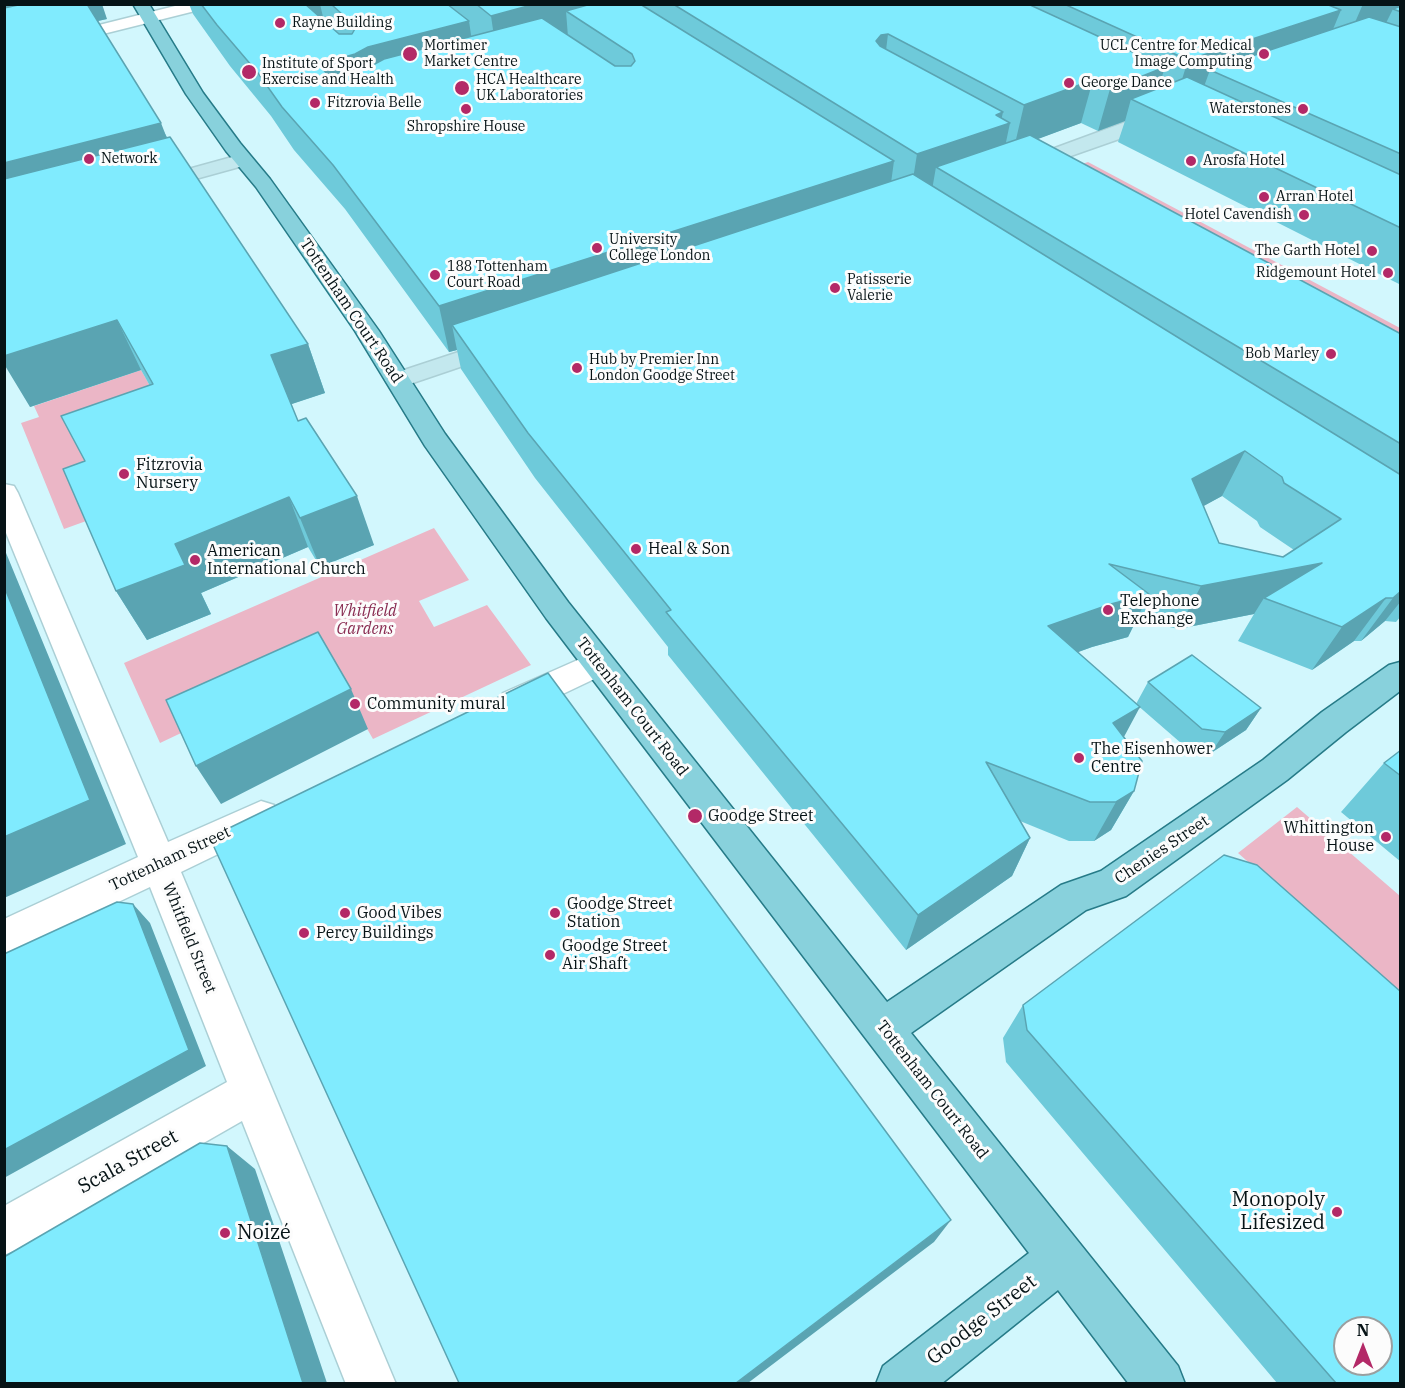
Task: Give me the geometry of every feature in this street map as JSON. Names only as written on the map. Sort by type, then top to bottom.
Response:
[{"type":"main road","name":"Tottenham Court Road","points":[[145,11],[195,94],[272,196],[367,331],[435,440],[598,663],[1160,1383]]},
{"type":"main road","points":[[1147,99],[1178,112]]},
{"type":"main road","name":"Chenies Street","points":[[884,1028],[1074,897],[1113,884],[1182,837],[1401,674]]},
{"type":"main road","name":"Goodge Street","points":[[901,1383],[1062,1257]]},
{"type":"street","points":[[4,48],[91,32],[145,11],[205,4]]},
{"type":"street","points":[[1028,165],[1132,128],[1141,122],[1178,112]]},
{"type":"street","points":[[135,189],[243,160]]},
{"type":"street","points":[[1008,163],[1028,165],[1052,177]]},
{"type":"street","points":[[398,380],[522,337]]},
{"type":"street","name":"Whitfield Street","points":[[4,493],[159,864],[371,1383]]},
{"type":"street","points":[[489,715],[598,663]]},
{"type":"street","name":"Tottenham Street","points":[[4,938],[289,802]]},
{"type":"street","name":"Scala Street","points":[[4,1232],[251,1092]]},
{"type":"green space","points":[[1088,162],[1400,328],[1400,356],[1070,168]]},
{"type":"green space","points":[[141,370],[179,437],[114,511],[64,529],[21,423],[39,417],[34,406]]},
{"type":"green space","name":"Whitfield Gardens","points":[[434,528],[469,580],[419,601],[434,627],[487,605],[531,665],[373,739],[329,663],[160,743],[124,663]]},
{"type":"green space","points":[[1297,807],[1400,896],[1400,996],[1238,853]]},
{"type":"building","points":[[23,4],[87,4],[161,123],[4,163],[4,8]]},
{"type":"building","points":[[201,4],[305,4],[339,34],[352,34],[356,27],[331,4],[447,4],[469,21],[368,47],[355,54],[327,62],[323,69],[327,74],[342,74],[371,66],[384,59],[542,18],[615,66],[631,66],[635,61],[632,54],[566,11],[591,4],[640,4],[894,161],[439,306],[333,165],[282,107],[258,73]]},
{"type":"building","points":[[476,4],[535,4],[491,16]]},
{"type":"building","points":[[673,4],[1028,4],[1165,67],[1110,89],[1093,80],[1024,105],[888,34],[881,35],[876,41],[880,46],[1003,112],[996,115],[1010,123],[917,154]]},
{"type":"building","points":[[1064,4],[1326,4],[1341,10],[1188,60]]},
{"type":"building","points":[[1401,6],[1401,12],[1393,9]]},
{"type":"building","points":[[1369,17],[1401,27],[1401,154],[1210,70]]},
{"type":"building","points":[[1187,77],[1401,175],[1401,228],[1131,99]]},
{"type":"building","points":[[1030,135],[1401,334],[1401,444],[936,167]]},
{"type":"building","points":[[170,137],[308,344],[271,355],[298,421],[306,418],[357,496],[300,518],[289,497],[175,544],[185,565],[116,591],[63,469],[85,461],[61,416],[153,384],[117,320],[4,356],[4,179]]},
{"type":"building","points":[[913,174],[1401,475],[1401,591],[1393,598],[1386,598],[1342,627],[1264,598],[1322,563],[1201,586],[1109,564],[1149,594],[1111,604],[1048,626],[1140,707],[1113,723],[1142,761],[1134,791],[1116,802],[1090,802],[986,762],[1030,838],[918,915],[666,612],[671,610],[528,433],[452,325]],"holes":[[[1245,451],[1282,477],[1284,483],[1341,519],[1283,557],[1219,543],[1192,479]]]},
{"type":"building","points":[[4,586],[90,800],[4,837]]},
{"type":"building","points":[[318,632],[351,689],[196,766],[166,700]]},
{"type":"building","points":[[1192,655],[1261,708],[1225,732],[1202,729],[1148,682]]},
{"type":"building","points":[[548,673],[951,1220],[736,1383],[459,1383],[214,847],[223,831]]},
{"type":"building","points":[[1401,750],[1401,776],[1384,763]]},
{"type":"building","points":[[1224,855],[1257,865],[1401,992],[1401,1383],[1336,1383],[1027,1030],[1023,1005]]},
{"type":"building","points":[[117,902],[133,904],[189,1050],[4,1150],[4,954]]},
{"type":"building","points":[[200,1143],[227,1146],[303,1383],[4,1383],[4,1257]]},
{"type":"place","name":"Rayne Building","points":[[280,23]]},
{"type":"place","name":"Mortimer Market Centre","points":[[410,54]]},
{"type":"place","name":"UCL Centre for Medical Image Computing","points":[[1264,54]]},
{"type":"place","name":"Institute of Sport Exercise and Health","points":[[249,72]]},
{"type":"place","name":"George Dance","points":[[1069,83]]},
{"type":"place","name":"HCA Healthcare UK Laboratories","points":[[462,88]]},
{"type":"place","name":"Fitzrovia Belle","points":[[315,103]]},
{"type":"place","name":"Shropshire House","points":[[466,109]]},
{"type":"place","name":"Waterstones","points":[[1303,109]]},
{"type":"place","name":"Network","points":[[89,159]]},
{"type":"place","name":"Arosfa Hotel","points":[[1191,161]]},
{"type":"place","name":"Arran Hotel","points":[[1264,197]]},
{"type":"place","name":"Hotel Cavendish","points":[[1304,215]]},
{"type":"place","name":"University College London","points":[[597,248]]},
{"type":"place","name":"The Garth Hotel","points":[[1372,251]]},
{"type":"place","name":"Ridgemount Hotel","points":[[1388,273]]},
{"type":"place","name":"188 Tottenham Court Road","points":[[435,275]]},
{"type":"place","name":"Patisserie Valerie","points":[[835,288]]},
{"type":"place","name":"Bob Marley","points":[[1331,354]]},
{"type":"place","name":"Hub by Premier Inn London Goodge Street","points":[[577,368]]},
{"type":"place","name":"Fitzrovia Nursery","points":[[124,474]]},
{"type":"place","name":"Heal & Son","points":[[636,549]]},
{"type":"place","name":"American International Church","points":[[195,560]]},
{"type":"place","name":"Telephone Exchange","points":[[1108,610]]},
{"type":"place","name":"Community mural","points":[[355,704]]},
{"type":"place","name":"The Eisenhower Centre","points":[[1079,758]]},
{"type":"place","name":"Goodge Street","points":[[695,816]]},
{"type":"place","name":"Whittington House","points":[[1386,837]]},
{"type":"place","name":"Good Vibes","points":[[345,913]]},
{"type":"place","name":"Goodge Street Station","points":[[555,913]]},
{"type":"place","name":"Percy Buildings","points":[[304,933]]},
{"type":"place","name":"Goodge Street Air Shaft","points":[[550,955]]},
{"type":"place","name":"Monopoly Lifesized","points":[[1337,1212]]},
{"type":"place","name":"Noizé","points":[[225,1233]]}]
